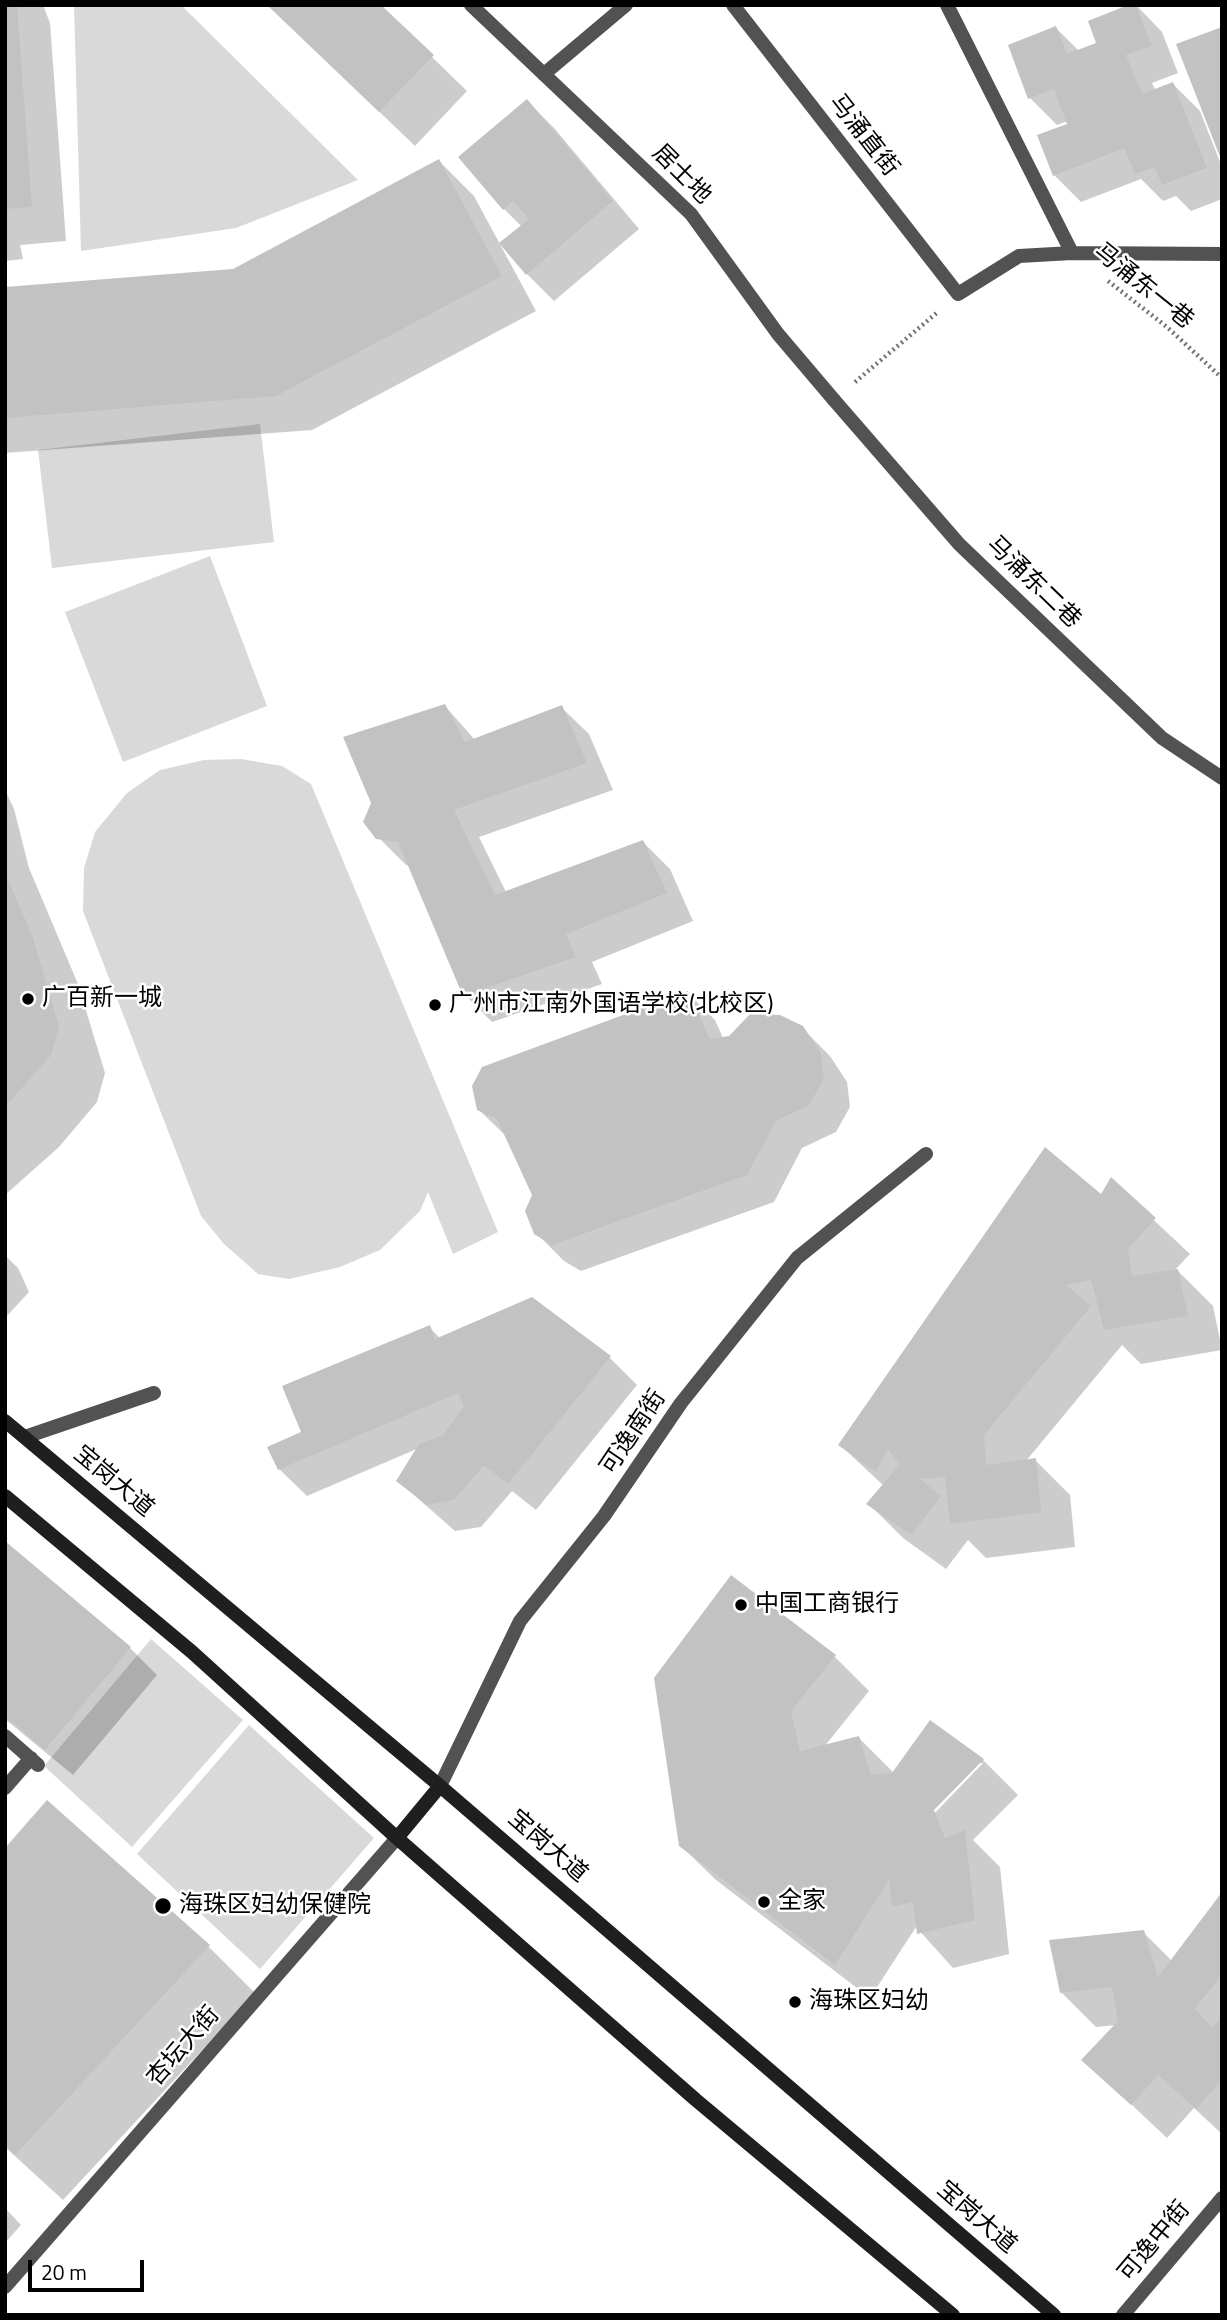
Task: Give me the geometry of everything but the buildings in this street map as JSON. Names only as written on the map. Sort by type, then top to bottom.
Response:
[{"type":"main road","name":"宝岗大道","points":[[5,1420],[440,1786],[1054,2315]]},
{"type":"main road","points":[[5,1496],[192,1652],[397,1838],[696,2100],[953,2315]]},
{"type":"main road","points":[[397,1838],[440,1786]]},
{"type":"street","name":"居士地","points":[[471,5],[691,215],[778,334],[834,400]]},
{"type":"street","points":[[544,74],[626,5]]},
{"type":"street","name":"马涌直街","points":[[733,5],[958,294]]},
{"type":"street","points":[[951,6],[1072,253]]},
{"type":"street","points":[[958,294],[1019,256],[1072,253],[1222,254]]},
{"type":"street","name":"马涌东二巷","points":[[834,400],[959,544],[1163,738],[1222,778]]},
{"type":"street","name":"可逸南街","points":[[440,1786],[520,1620],[604,1516],[681,1403],[797,1258],[926,1154]]},
{"type":"street","points":[[25,1437],[154,1392]]},
{"type":"street","points":[[5,1736],[35,1762],[5,1788]]},
{"type":"street","name":"杏坛大街","points":[[5,2287],[397,1838]]},
{"type":"street","name":"可逸中街","points":[[1123,2315],[1222,2198]]},
{"type":"path","name":"马涌东一巷","points":[[1072,253],[1167,327],[1222,378]]},
{"type":"path","points":[[834,400],[958,294]]},
{"type":"shaded area","points":[[74,5],[181,5],[358,180],[236,228],[81,251]]},
{"type":"shaded area","points":[[260,424],[274,542],[52,568],[38,450]]},
{"type":"shaded area","points":[[210,556],[267,706],[123,762],[65,612]]},
{"type":"shaded area","points":[[241,759],[282,766],[311,784],[498,1232],[453,1254],[428,1192],[420,1211],[380,1250],[340,1267],[289,1279],[258,1274],[224,1244],[201,1216],[83,911],[84,868],[95,832],[127,793],[160,770],[204,760]]},
{"type":"shaded area","points":[[151,1639],[243,1720],[132,1847],[44,1766]]},
{"type":"shaded area","points":[[249,1725],[374,1838],[260,1969],[137,1854]]},
{"type":"place","name":"广百新一城","points":[[28,999]]},
{"type":"place","name":"广州市江南外国语学校(北校区)","points":[[435,1005]]},
{"type":"place","name":"中国工商银行","points":[[741,1605]]},
{"type":"place","name":"全家","points":[[764,1902]]},
{"type":"place","name":"海珠区妇幼保健院","points":[[163,1906]]},
{"type":"place","name":"海珠区妇幼","points":[[795,2002]]}]
